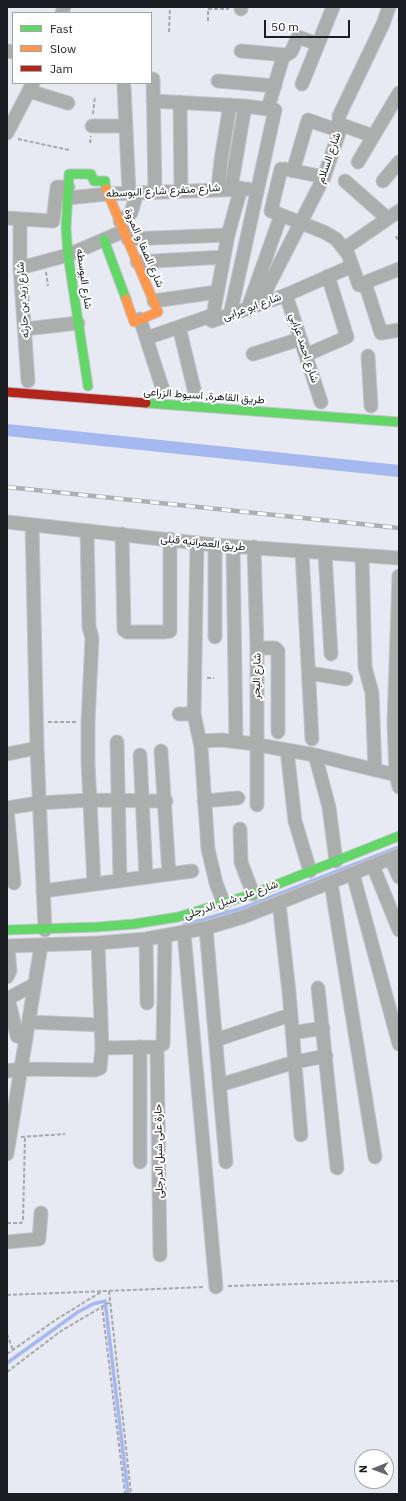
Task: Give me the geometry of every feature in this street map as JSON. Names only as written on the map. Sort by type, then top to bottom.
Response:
[{"type":"main road","name":"شارع الصفا و المروة","points":[[68,186],[91,174],[94,181],[105,181],[107,194],[156,306]]},
{"type":"main road","name":"شارع البوسطه","points":[[68,186],[66,228],[68,255],[88,386]]},
{"type":"main road","points":[[104,240],[133,321],[140,319],[156,306]]},
{"type":"main road","name":"طريق القاهرة, اسيوط الزراعى","points":[[7,392],[313,406],[399,422]]},
{"type":"main road","name":"شارع على شبل الدرجلى","points":[[7,930],[45,930],[97,927],[156,921],[197,913],[253,894],[399,836]]},
{"type":"street","points":[[302,84],[333,7]]},
{"type":"street","name":"شارع السلام","points":[[253,306],[301,224],[324,177],[339,127],[340,116],[383,24],[389,7]]},
{"type":"street","points":[[268,108],[282,59],[291,52],[298,37],[318,44]]},
{"type":"street","points":[[241,50],[286,55]]},
{"type":"street","points":[[153,79],[155,192]]},
{"type":"street","points":[[218,81],[275,86]]},
{"type":"street","points":[[124,86],[125,126],[133,193],[131,213],[124,230]]},
{"type":"street","points":[[9,132],[31,87],[68,103]]},
{"type":"street","points":[[358,162],[399,93]]},
{"type":"street","points":[[153,100],[268,108],[276,111],[230,315]]},
{"type":"street","points":[[180,102],[181,190]]},
{"type":"street","points":[[230,105],[221,160],[230,188]]},
{"type":"street","points":[[230,188],[245,106]]},
{"type":"street","points":[[253,306],[287,170],[308,120],[373,136]]},
{"type":"street","points":[[92,126],[125,126]]},
{"type":"street","points":[[383,181],[399,162]]},
{"type":"street","points":[[263,165],[324,177]]},
{"type":"street","points":[[345,181],[388,218]]},
{"type":"street","points":[[13,219],[53,220],[57,187],[68,186]]},
{"type":"street","name":"شارع متفرع شارع البوسطه","points":[[68,186],[107,194],[230,188],[258,190]]},
{"type":"street","name":"شارع ابو عرابى","points":[[230,188],[228,235],[212,321],[286,295],[352,266]]},
{"type":"street","points":[[345,248],[399,211]]},
{"type":"street","points":[[276,213],[330,235],[345,248],[352,266],[362,284],[382,334],[399,330]]},
{"type":"street","name":"شارع زيد بن حارثه","points":[[13,219],[20,268],[28,381]]},
{"type":"street","points":[[20,268],[45,263],[68,255],[124,230],[228,235]]},
{"type":"street","points":[[137,262],[223,257]]},
{"type":"street","points":[[362,284],[399,269]]},
{"type":"street","points":[[306,355],[347,337],[328,276]]},
{"type":"street","points":[[156,306],[217,292]]},
{"type":"street","name":"شارع احمد عرابي","points":[[286,295],[306,355],[313,406]]},
{"type":"street","points":[[146,338],[212,315]]},
{"type":"street","points":[[140,319],[164,390]]},
{"type":"street","points":[[24,329],[78,323]]},
{"type":"street","points":[[179,327],[195,393]]},
{"type":"street","points":[[253,354],[300,339]]},
{"type":"street","points":[[368,356],[371,406]]},
{"type":"street","name":"طريق العمرانيه قبلى","points":[[7,522],[215,545],[325,554],[399,558]]},
{"type":"street","points":[[32,525],[37,748],[45,930]]},
{"type":"street","points":[[87,531],[88,627],[92,638],[88,722],[94,884]]},
{"type":"street","points":[[122,534],[124,630],[127,632],[170,631],[170,539]]},
{"type":"street","points":[[197,543],[194,714],[200,741],[208,849],[216,883],[224,904]]},
{"type":"street","points":[[215,545],[215,637]]},
{"type":"street","points":[[233,546],[236,741]]},
{"type":"street","name":"شارع البحر","points":[[254,548],[257,648],[257,805]]},
{"type":"street","points":[[302,552],[310,673],[312,739]]},
{"type":"street","points":[[325,554],[332,654]]},
{"type":"street","points":[[362,556],[366,667],[372,693],[375,770]]},
{"type":"street","points":[[398,784],[394,678],[399,576]]},
{"type":"street","points":[[257,648],[275,648],[278,651],[278,732]]},
{"type":"street","points":[[310,673],[346,679]]},
{"type":"street","points":[[179,714],[194,714]]},
{"type":"street","points":[[200,741],[236,741],[315,755],[375,770],[398,784]]},
{"type":"street","points":[[117,742],[120,881]]},
{"type":"street","points":[[7,754],[37,748]]},
{"type":"street","points":[[287,750],[296,821],[310,871]]},
{"type":"street","points":[[161,751],[166,801],[169,874]]},
{"type":"street","points":[[315,755],[329,807],[336,861]]},
{"type":"street","points":[[140,756],[146,877]]},
{"type":"street","points":[[204,800],[238,798]]},
{"type":"street","points":[[14,883],[7,809],[39,802],[90,800],[166,801]]},
{"type":"street","points":[[240,829],[241,862],[253,894]]},
{"type":"street","points":[[395,857],[399,877]]},
{"type":"street","name":"شارع على شبل الدرجلى","points":[[8,946],[41,946],[146,939],[165,937],[206,928],[243,917],[395,857]]},
{"type":"street","points":[[373,866],[399,930]]},
{"type":"street","points":[[43,891],[192,871]]},
{"type":"street","points":[[353,874],[399,1044]]},
{"type":"street","points":[[331,883],[375,1157]]},
{"type":"street","points":[[279,903],[301,1135]]},
{"type":"street","points":[[206,928],[226,1162]]},
{"type":"street","points":[[184,933],[216,1287]]},
{"type":"street","name":"حارة على شبل الدرجلى","points":[[160,1256],[160,1044],[165,937]]},
{"type":"street","points":[[146,939],[147,1003]]},
{"type":"street","points":[[7,1071],[21,1069],[95,1070],[101,1066],[102,1048],[98,943]]},
{"type":"street","points":[[7,977],[10,971],[8,946]]},
{"type":"street","points":[[8,1147],[12,1099],[21,1069],[41,946]]},
{"type":"street","points":[[26,1039],[17,1036],[8,998],[35,984]]},
{"type":"street","points":[[318,988],[337,1168]]},
{"type":"street","points":[[216,1040],[290,1015]]},
{"type":"street","points":[[29,1022],[101,1025]]},
{"type":"street","points":[[292,1033],[323,1028]]},
{"type":"street","points":[[102,1048],[140,1047],[160,1044]]},
{"type":"street","points":[[140,1047],[140,1162]]},
{"type":"street","points":[[220,1085],[295,1062],[326,1056]]},
{"type":"street","points":[[7,1242],[37,1240],[40,1235],[40,1213]]},
{"type":"path","points":[[169,32],[170,7]]},
{"type":"path","points":[[208,21],[208,9],[241,8]]},
{"type":"path","points":[[9,132],[69,150]]},
{"type":"path","points":[[396,236],[399,242]]},
{"type":"path","points":[[37,722],[88,722]]},
{"type":"path","points":[[8,1147],[25,1137],[65,1134]]},
{"type":"path","points":[[7,1223],[21,1223],[23,1221],[25,1137]]},
{"type":"path","points":[[7,1354],[56,1319],[103,1291]]},
{"type":"path","points":[[110,1291],[131,1494]]},
{"type":"path","points":[[7,1372],[61,1331],[110,1302]]},
{"type":"path","points":[[102,1306],[125,1494]]},
{"type":"path","points":[[7,1334],[13,1350]]},
{"type":"waterway","points":[[7,430],[399,471]]},
{"type":"waterway","points":[[184,925],[243,908],[399,847]]},
{"type":"waterway","points":[[7,1363],[78,1312],[93,1304],[105,1301],[128,1494]]},
{"type":"railway","points":[[7,487],[399,528]]},
{"type":"traffic: fast","points":[[88,386],[68,255],[66,228],[69,174],[91,174],[94,181],[105,181],[106,189]]},
{"type":"traffic: fast","points":[[104,240],[126,299]]},
{"type":"traffic: fast","points":[[146,403],[399,422]]},
{"type":"traffic: fast","points":[[7,930],[97,927],[134,924],[178,917],[253,894],[399,836]]},
{"type":"traffic: slow","points":[[106,189],[158,312],[134,322],[126,299]]},
{"type":"traffic: jam","points":[[7,392],[146,403]]}]
